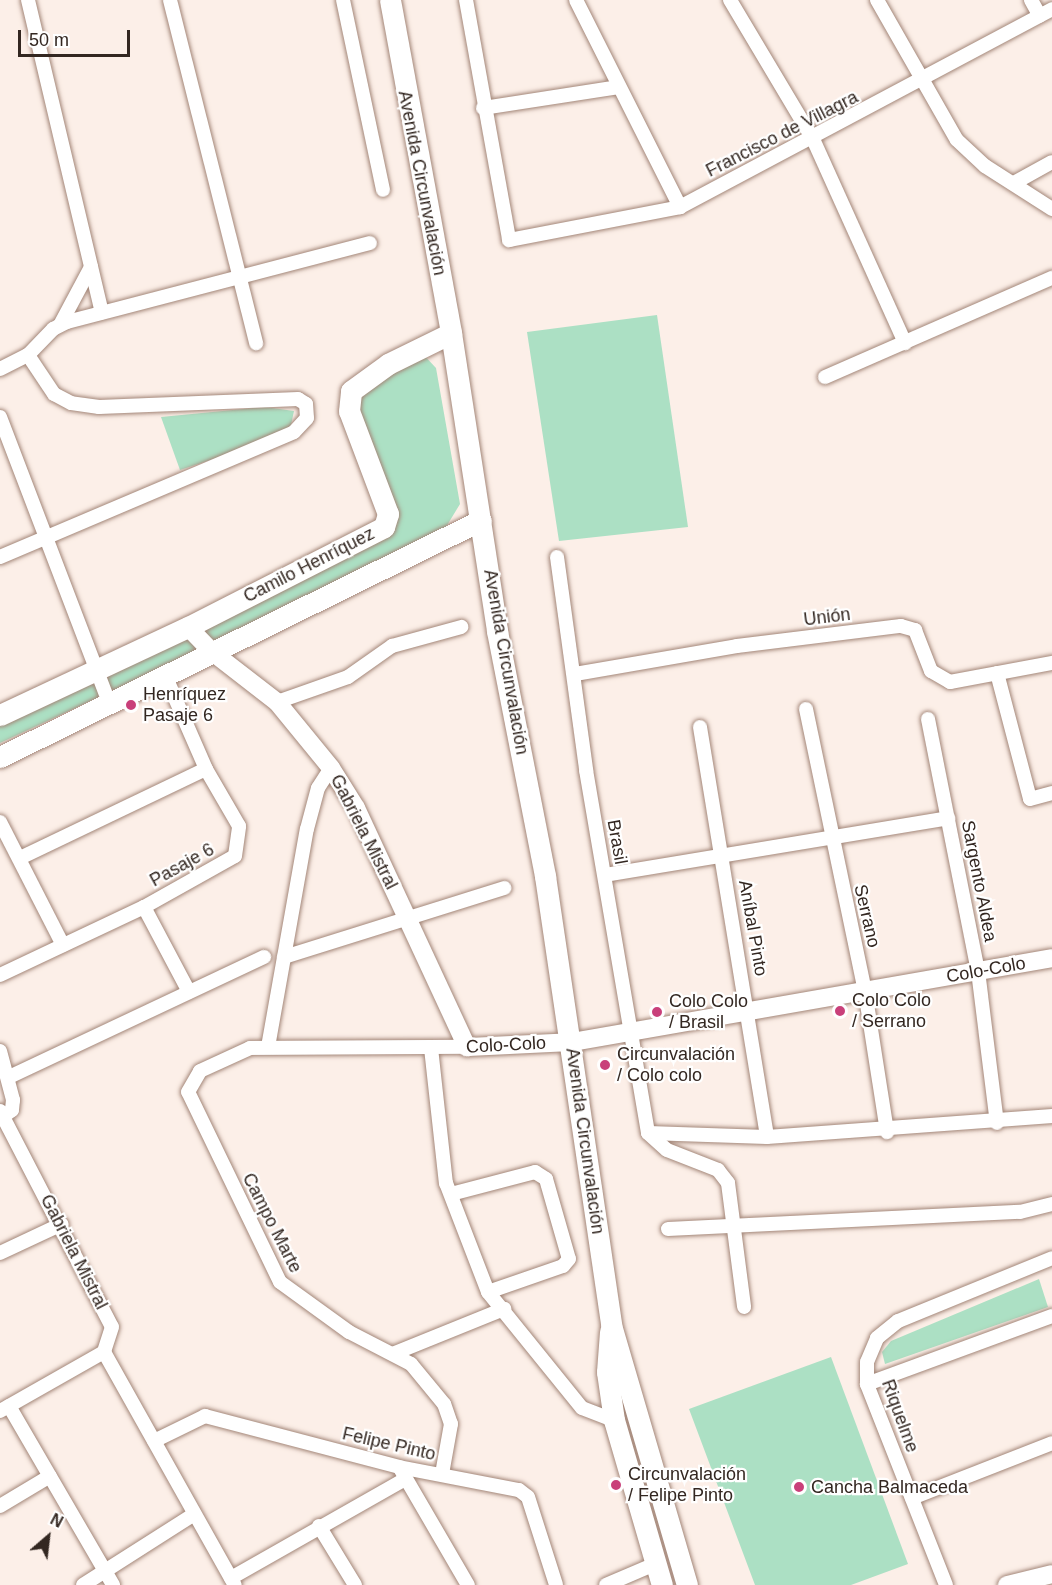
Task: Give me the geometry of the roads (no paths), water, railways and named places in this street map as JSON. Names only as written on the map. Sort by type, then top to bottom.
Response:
[{"type":"main road","name":"Avenida Circunvalación","points":[[390,0],[451,333],[481,520],[572,1042],[611,1325],[687,1585]]},
{"type":"main road","name":"Camilo Henríquez","points":[[0,715],[95,668],[188,627],[384,527],[388,514],[349,411],[351,391],[388,364],[451,333]]},
{"type":"main road","name":"Camilo Henríquez","points":[[0,757],[211,651],[481,520]]},
{"type":"main road","name":"Avenida Circunvalación","points":[[611,1325],[607,1372],[614,1420],[662,1585]]},
{"type":"street","points":[[28,0],[102,312]]},
{"type":"street","points":[[170,0],[238,281],[256,344]]},
{"type":"street","points":[[343,0],[383,190]]},
{"type":"street","points":[[466,0],[483,108],[618,87]]},
{"type":"street","points":[[576,0],[680,207]]},
{"type":"street","points":[[730,0],[813,139],[905,343]]},
{"type":"street","points":[[877,0],[922,82],[969,154],[1052,208]]},
{"type":"street","points":[[1031,0],[1046,12]]},
{"type":"street","name":"Francisco de Villagra","points":[[483,108],[509,240],[680,207],[922,82],[1046,12]]},
{"type":"street","points":[[1014,183],[1052,162]]},
{"type":"street","points":[[60,325],[102,312],[238,281],[370,243]]},
{"type":"street","points":[[0,369],[28,355],[60,325],[91,267]]},
{"type":"street","points":[[825,377],[1052,278]]},
{"type":"street","points":[[0,557],[45,540],[294,432],[307,418],[306,405],[298,399],[99,407],[71,403],[54,394],[28,355]]},
{"type":"street","points":[[0,419],[109,702]]},
{"type":"street","name":"Brasil","points":[[557,557],[605,875],[648,1132]]},
{"type":"street","name":"Unión","points":[[575,674],[737,646],[901,626],[915,630],[931,671],[950,682],[1052,663]]},
{"type":"street","name":"Gabriela Mistral","points":[[188,627],[211,651],[277,702],[331,768],[409,921],[467,1047]]},
{"type":"street","points":[[277,702],[348,677],[392,646],[461,627]]},
{"type":"street","points":[[997,673],[1030,799],[1052,793]]},
{"type":"street","name":"Pasaje 6","points":[[0,975],[144,906],[235,856],[239,826],[206,769],[165,675]]},
{"type":"street","name":"Serrano","points":[[806,709],[865,991],[887,1132]]},
{"type":"street","name":"Sargento Aldea","points":[[928,719],[978,971],[997,1123]]},
{"type":"street","name":"Aníbal Pinto","points":[[700,727],[749,1011],[767,1137]]},
{"type":"street","points":[[268,1047],[315,798],[331,768]]},
{"type":"street","points":[[20,858],[206,769]]},
{"type":"street","points":[[605,875],[831,835],[948,818]]},
{"type":"street","points":[[0,822],[63,945]]},
{"type":"street","points":[[284,957],[409,921],[504,888]]},
{"type":"street","points":[[144,906],[189,992]]},
{"type":"street","points":[[9,1077],[264,957]]},
{"type":"street","name":"Colo-Colo","points":[[188,1092],[200,1071],[250,1048],[430,1048],[572,1042],[1052,958]]},
{"type":"street","points":[[430,1048],[451,1194],[488,1292],[504,1308],[582,1408],[614,1420]]},
{"type":"street","name":"Gabriela Mistral","points":[[0,1051],[9,1077],[12,1107],[1,1116],[62,1224],[112,1327],[104,1352]]},
{"type":"street","name":"Campo Marte","points":[[188,1092],[280,1282],[349,1332],[395,1353],[425,1377],[449,1414],[442,1474]]},
{"type":"street","points":[[648,1132],[767,1137],[887,1132],[1052,1116]]},
{"type":"street","points":[[648,1132],[667,1150],[718,1170],[728,1183],[744,1307]]},
{"type":"street","points":[[451,1194],[535,1172],[542,1175],[569,1259],[564,1266],[488,1292]]},
{"type":"street","points":[[668,1229],[1020,1212],[1052,1204]]},
{"type":"street","points":[[0,1253],[62,1224]]},
{"type":"street","name":"Riquelme","points":[[946,1585],[867,1384],[867,1362],[877,1338],[898,1321],[1052,1258]]},
{"type":"street","points":[[395,1353],[504,1308]]},
{"type":"street","points":[[867,1384],[1052,1316]]},
{"type":"street","points":[[112,1585],[50,1476],[4,1408],[104,1352],[193,1515],[233,1582],[402,1473],[468,1585]]},
{"type":"street","name":"Felipe Pinto","points":[[154,1441],[204,1416],[402,1473],[442,1474],[524,1492],[556,1585]]},
{"type":"street","points":[[912,1498],[1052,1443]]},
{"type":"street","points":[[0,1506],[50,1476]]},
{"type":"street","points":[[83,1585],[193,1515]]},
{"type":"street","points":[[319,1526],[355,1585]]},
{"type":"street","points":[[606,1585],[655,1564]]},
{"type":"street","points":[[1007,1585],[1052,1574]]},
{"type":"place","name":"Henríquez Pasaje 6","points":[[131,705]]},
{"type":"place","name":"Colo Colo / Serrano","points":[[840,1011]]},
{"type":"place","name":"Colo Colo / Brasil","points":[[657,1012]]},
{"type":"place","name":"Circunvalación / Colo colo","points":[[605,1065]]},
{"type":"place","name":"Circunvalación / Felipe Pinto","points":[[616,1485]]},
{"type":"place","name":"Cancha Balmaceda","points":[[799,1487]]}]
